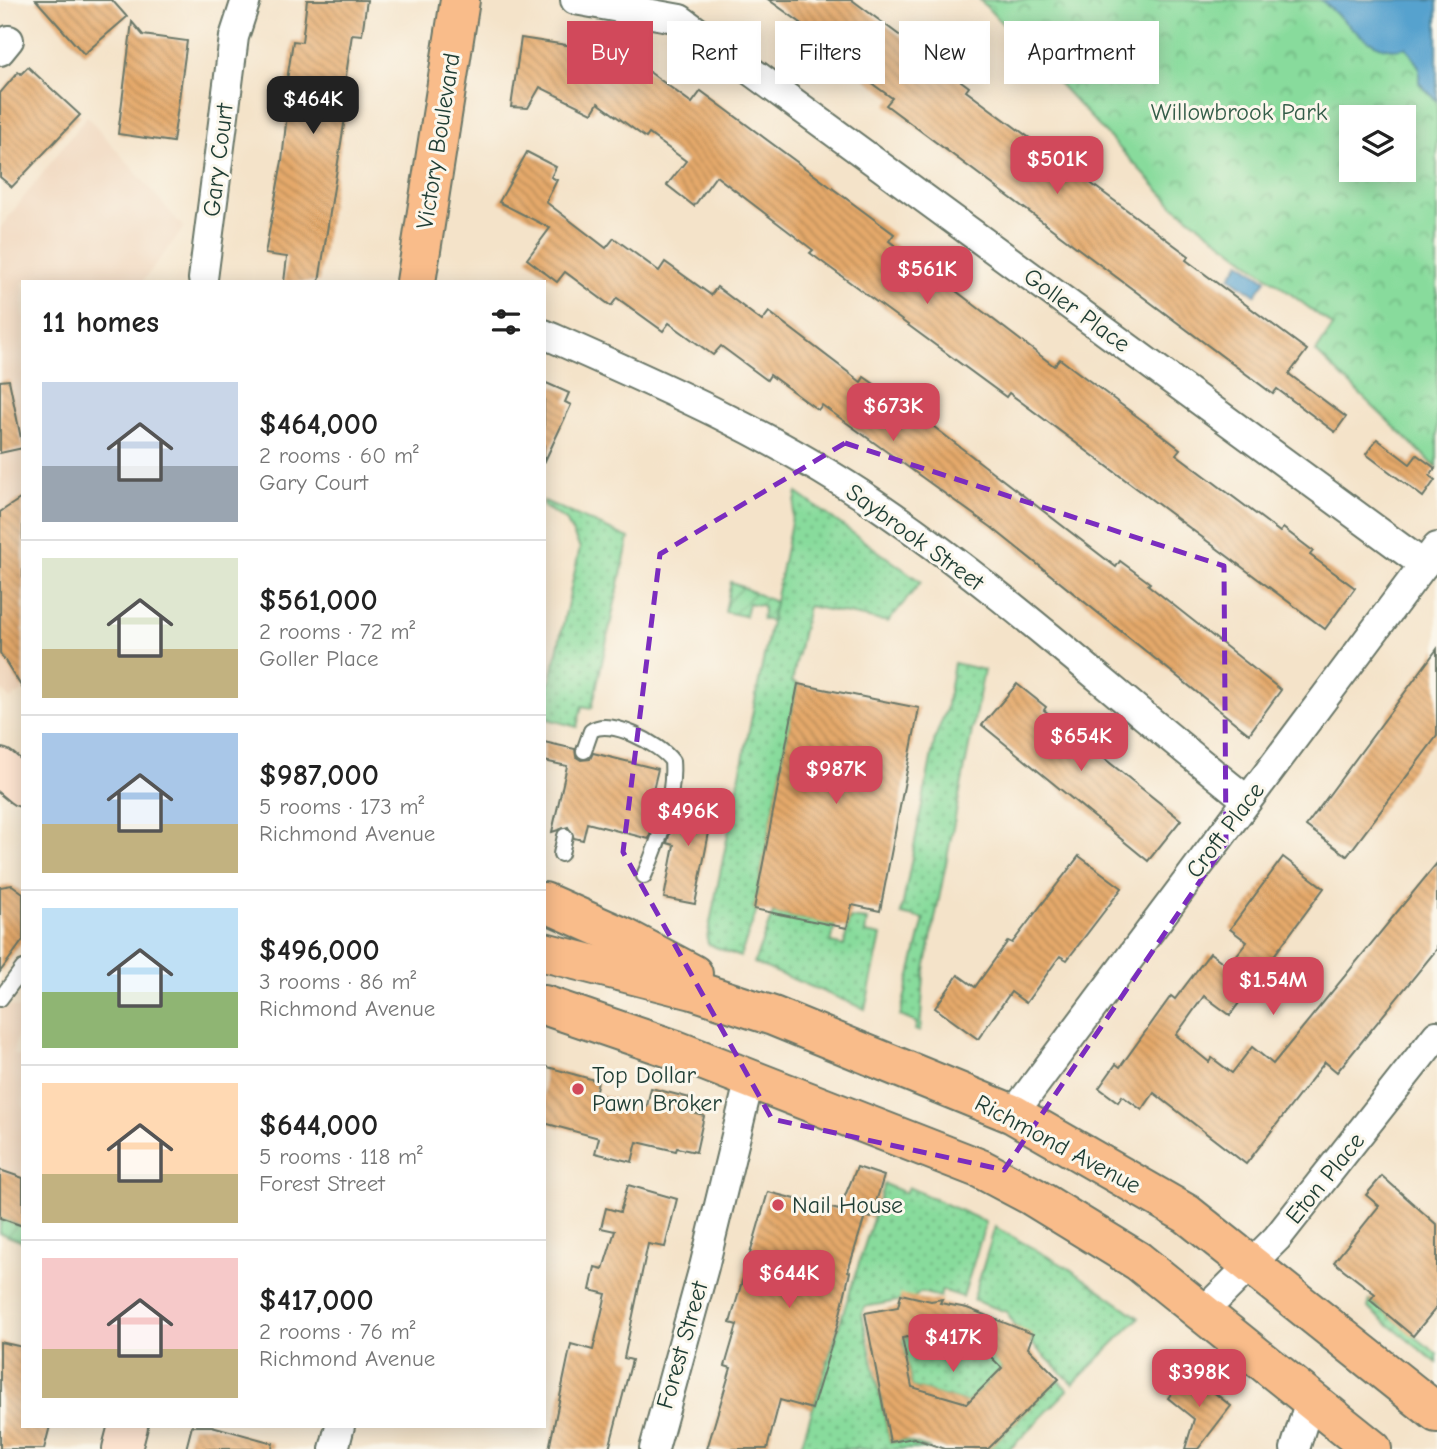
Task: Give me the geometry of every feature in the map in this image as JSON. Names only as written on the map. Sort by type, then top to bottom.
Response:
[{"type":"main road","name":"Victory Boulevard","points":[[419,280],[460,0]]},
{"type":"main road","points":[[0,768],[21,785]]},
{"type":"main road","points":[[546,903],[625,938],[773,1016]]},
{"type":"main road","name":"Richmond Avenue","points":[[546,953],[693,990],[773,1016],[1013,1114],[1187,1214],[1437,1413]]},
{"type":"main road","points":[[546,1006],[750,1078],[981,1169],[1032,1196],[1138,1261],[1372,1449]]},
{"type":"main road","points":[[122,1449],[127,1428]]},
{"type":"street","name":"Gary Court","points":[[203,279],[234,37],[246,0]]},
{"type":"street","name":"Goller Place","points":[[575,0],[680,19],[1430,556]]},
{"type":"street","name":"Saybrook Street","points":[[546,335],[730,420],[825,472],[874,503],[1002,600],[1247,800]]},
{"type":"street","name":"Croft Place","points":[[1013,1114],[1430,556]]},
{"type":"street","name":"Eton Place","points":[[1203,1311],[1251,1266],[1285,1228],[1437,1035]]},
{"type":"street","name":"Forest Street","points":[[654,1449],[704,1267],[750,1078]]},
{"type":"street","points":[[1295,1449],[1310,1400]]},
{"type":"street","points":[[334,1449],[339,1428]]},
{"type":"lane","points":[[584,751],[591,731],[600,726],[657,744],[672,761],[671,785],[659,836],[644,876]]},
{"type":"lane","points":[[561,854],[565,836]]},
{"type":"lane","points":[[0,999],[21,971]]},
{"type":"highlighted area","points":[[845,443],[1224,566],[1226,843],[1004,1170],[772,1119],[623,852],[660,554]]},
{"type":"shaded area","points":[[87,116],[184,228],[144,280],[21,280],[21,692],[10,699],[0,688],[0,228]]},
{"type":"shaded area","points":[[11,1006],[21,1009],[13,1054],[21,1056],[21,1241],[0,1233],[0,1009]]},
{"type":"green space","name":"Willowbrook Park","points":[[980,0],[1437,0],[1437,468],[1316,352],[1333,326],[1174,206],[1059,84],[1159,84],[1159,21],[1004,21],[1004,25]]},
{"type":"green space","points":[[797,493],[921,582],[888,622],[808,606],[792,682],[798,684],[754,909],[757,910],[740,957],[708,944],[707,938]]},
{"type":"green space","points":[[546,502],[629,538],[592,708],[582,706],[577,727],[546,719],[546,684],[550,683],[580,548],[566,520],[546,508]]},
{"type":"green space","points":[[731,582],[775,602],[771,621],[762,619],[764,606],[748,603],[745,616],[725,612]]},
{"type":"green space","points":[[954,663],[984,670],[924,975],[920,1032],[915,1030],[917,1023],[900,1016],[924,919],[901,914],[935,738],[946,710]]},
{"type":"green space","points":[[773,913],[835,925],[831,943],[844,946],[849,918],[867,920],[865,933],[881,936],[865,1009],[754,963]]},
{"type":"green space","points":[[884,1184],[905,1193],[908,1187],[986,1222],[963,1297],[942,1290],[940,1297],[921,1292],[913,1298],[864,1307],[862,1314],[890,1442],[903,1440],[930,1449],[800,1449]]},
{"type":"green space","points":[[0,1218],[21,1225],[21,1241],[0,1233]]},
{"type":"green space","points":[[995,1227],[1070,1269],[1139,1318],[1073,1384],[1015,1327],[1007,1312],[973,1300]]},
{"type":"green space","points":[[1370,1300],[1437,1354],[1437,1363],[1368,1308]]},
{"type":"green space","points":[[935,1320],[985,1335],[1002,1368],[967,1403],[912,1387],[902,1338],[931,1333]]},
{"type":"green space","points":[[1058,1380],[1068,1390],[1010,1449],[988,1449]]},
{"type":"water","points":[[1321,0],[1437,0],[1437,101],[1419,83],[1419,67],[1406,47],[1394,49],[1371,42]]},
{"type":"water","points":[[1240,262],[1266,280],[1255,295],[1230,277]]},
{"type":"building","points":[[36,0],[112,0],[127,17],[84,54]]},
{"type":"building","points":[[307,0],[367,0],[362,35],[352,34],[340,117],[345,118],[319,280],[284,280],[287,257],[265,254],[282,161],[289,94],[285,93],[293,41],[302,42]]},
{"type":"building","points":[[769,0],[852,0],[880,21],[798,21]]},
{"type":"building","points":[[132,22],[143,35],[187,41],[173,142],[118,134]]},
{"type":"building","points":[[885,25],[899,35],[899,84],[965,84],[969,87],[966,91],[1189,256],[1186,260],[1307,350],[1289,374],[1346,417],[1335,432],[1277,389],[1273,394],[886,105],[892,98],[873,84],[885,84]]},
{"type":"building","points":[[521,38],[567,45],[567,84],[653,84],[653,75],[692,103],[701,91],[894,234],[889,241],[1054,366],[1060,359],[1150,426],[1180,449],[1176,454],[1280,532],[1283,528],[1313,551],[1310,555],[1355,588],[1325,629],[1009,393],[1006,397],[810,253],[813,250],[716,176],[694,206],[667,185],[686,161],[649,134],[646,138],[598,103],[592,113],[540,87],[528,108],[511,107]]},
{"type":"building","points":[[28,67],[80,115],[12,187],[0,177],[0,93],[18,72],[21,74]]},
{"type":"building","points":[[527,152],[556,167],[551,177],[557,180],[546,202],[606,248],[614,238],[659,271],[665,262],[711,295],[717,287],[762,321],[769,312],[861,382],[864,377],[916,413],[1116,567],[1120,561],[1150,583],[1148,585],[1281,690],[1249,734],[991,527],[822,405],[818,410],[770,375],[767,380],[721,346],[713,355],[669,323],[663,331],[617,298],[611,306],[565,272],[557,282],[527,259],[550,228],[499,202]]},
{"type":"building","points":[[9,380],[21,448],[0,453],[0,381]]},
{"type":"building","points":[[546,383],[569,393],[565,402],[571,405],[546,459]]},
{"type":"building","points":[[1377,439],[1410,464],[1417,455],[1435,468],[1430,476],[1435,480],[1423,497],[1366,454]]},
{"type":"building","points":[[21,498],[21,686],[0,653],[0,512]]},
{"type":"building","points":[[1437,649],[1437,736],[1347,856],[1306,826]]},
{"type":"building","points":[[798,684],[919,708],[880,911],[852,905],[847,928],[754,909]]},
{"type":"building","points":[[1017,684],[1046,707],[1044,710],[1181,820],[1148,861],[982,725]]},
{"type":"building","points":[[546,742],[575,749],[576,757],[581,760],[590,759],[593,753],[658,769],[653,790],[661,792],[649,839],[587,823],[583,840],[574,838],[568,827],[552,832],[567,766],[546,761]]},
{"type":"building","points":[[680,795],[715,802],[695,904],[664,898],[674,845],[667,843]]},
{"type":"building","points":[[1079,856],[1122,888],[1067,960],[1060,956],[1026,1003],[1011,992],[978,1039],[935,1008],[958,975],[975,987],[1008,941],[1012,943]]},
{"type":"building","points":[[1283,857],[1324,888],[1230,1015],[1204,996],[1176,1035],[1209,1062],[1212,1058],[1232,1073],[1252,1047],[1273,1064],[1437,863],[1437,949],[1337,1072],[1325,1062],[1246,1164],[1154,1093],[1142,1110],[1122,1096],[1118,1102],[1099,1088],[1116,1064],[1120,1067],[1171,996],[1175,999],[1210,953],[1228,966],[1247,942],[1230,929]]},
{"type":"building","points":[[12,885],[21,892],[21,943],[0,972],[0,887]]},
{"type":"building","points":[[546,1067],[598,1081],[595,1094],[647,1106],[651,1088],[690,1098],[687,1111],[704,1116],[696,1152],[677,1148],[676,1151],[637,1142],[632,1162],[595,1153],[599,1138],[546,1124]]},
{"type":"building","points":[[857,1167],[884,1176],[871,1218],[865,1216],[848,1271],[850,1272],[837,1327],[812,1409],[780,1400],[767,1449],[707,1449],[731,1368],[725,1366],[737,1325],[730,1323],[768,1192],[839,1210]]},
{"type":"building","points":[[0,1170],[21,1177],[21,1225],[0,1218]]},
{"type":"building","points":[[1382,1176],[1437,1225],[1437,1307],[1413,1336],[1370,1300],[1375,1294],[1334,1262],[1379,1206],[1366,1195]]},
{"type":"building","points":[[628,1185],[677,1199],[665,1247],[648,1244],[624,1358],[632,1360],[609,1449],[549,1449],[571,1344],[593,1350],[606,1294],[590,1290],[595,1267],[603,1269],[615,1231],[601,1228],[606,1208],[620,1212]]},
{"type":"building","points":[[901,1294],[931,1301],[942,1299],[940,1303],[967,1308],[1033,1334],[1028,1348],[1059,1379],[988,1449],[944,1449],[914,1438],[890,1442],[865,1313],[898,1307]],"holes":[[[935,1320],[985,1335],[981,1347],[1002,1368],[967,1403],[912,1387],[902,1338],[931,1333]]]},
{"type":"building","points":[[0,1342],[21,1347],[21,1428],[49,1428],[44,1449],[0,1449]]},
{"type":"building","points":[[1188,1372],[1231,1406],[1198,1449],[1185,1449],[1194,1419],[1168,1398]]},
{"type":"building","points":[[191,1428],[219,1428],[273,1443],[272,1449],[186,1449]]},
{"type":"place","name":"Top Dollar Pawn Broker","points":[[578,1089]]},
{"type":"place","name":"Nail House","points":[[778,1205]]}]
